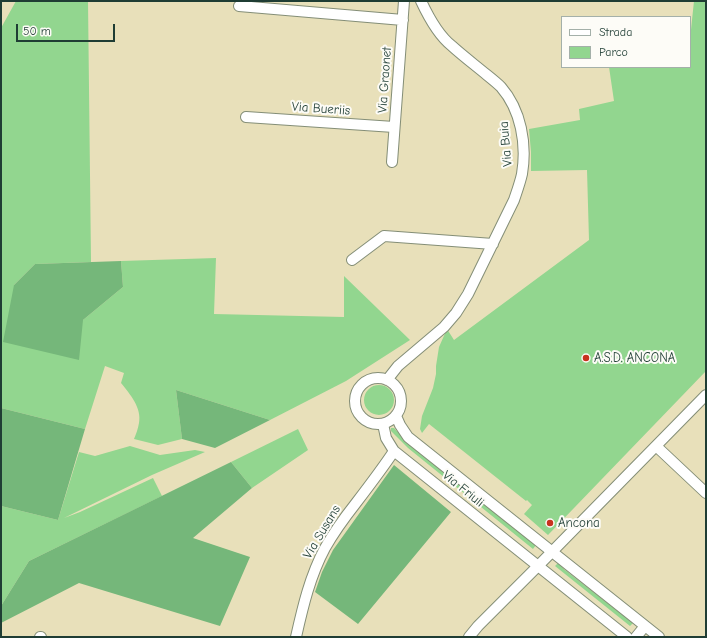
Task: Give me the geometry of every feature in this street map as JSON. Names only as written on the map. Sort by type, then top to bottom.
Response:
[{"type":"street","name":"Via Graonet","points":[[392,162],[404,1]]},
{"type":"street","name":"Via Buia","points":[[387,380],[398,366],[444,327],[456,313],[468,294],[514,200],[522,173],[523,158],[521,126],[516,111],[509,98],[500,86],[450,45],[435,26],[421,1]]},
{"type":"street","points":[[239,6],[403,20]]},
{"type":"street","name":"Via Bueriis","points":[[246,117],[394,127]]},
{"type":"street","points":[[352,260],[384,236],[493,244]]},
{"type":"street","points":[[373,378],[380,378],[393,383],[400,394],[401,401],[400,409],[396,416],[383,424],[368,422],[362,418],[355,406],[354,399],[360,385],[373,378]]},
{"type":"street","points":[[469,637],[478,626],[706,395]]},
{"type":"street","name":"Via Friuli","points":[[396,416],[408,437],[659,637]]},
{"type":"street","name":"Via Friuli","points":[[383,424],[386,438],[394,451],[627,637]]},
{"type":"street","points":[[656,446],[706,493]]},
{"type":"street","name":"Via Susans","points":[[296,637],[310,581],[325,547],[339,525],[394,451]]},
{"type":"street","points":[[636,637],[645,626]]},
{"type":"green space","points":[[16,1],[88,1],[91,262],[35,264],[14,285],[83,320],[123,287],[121,261],[216,258],[214,314],[344,317],[344,276],[410,340],[346,381],[270,420],[176,390],[182,439],[158,445],[134,439],[138,429],[139,412],[128,392],[121,383],[124,373],[105,366],[85,429],[1,408],[1,28]]},
{"type":"green space","name":"A.S.D. ANCONA","points":[[694,1],[706,1],[706,371],[548,535],[524,514],[532,505],[527,500],[526,501],[429,424],[422,433],[420,429],[422,416],[433,388],[439,347],[447,329],[454,340],[589,240],[587,170],[531,171],[529,129],[580,120],[579,109],[614,101],[609,68],[691,68],[691,30]]},
{"type":"green space","points":[[121,261],[123,287],[83,320],[79,360],[3,342],[14,285],[35,264]]},
{"type":"green space","points":[[379,385],[390,389],[394,400],[390,411],[379,415],[368,411],[364,400],[368,389]]},
{"type":"green space","points":[[176,390],[270,420],[215,448],[182,439]]},
{"type":"green space","points":[[1,408],[85,429],[58,520],[1,506]]},
{"type":"green space","points":[[391,428],[394,428],[409,444],[536,545],[533,549],[408,448],[391,431]]},
{"type":"green space","points":[[298,429],[308,450],[252,488],[231,462]]},
{"type":"green space","points":[[130,446],[160,455],[195,450],[205,452],[152,475],[64,518],[153,478],[162,496],[29,561],[1,606],[1,506],[58,520],[79,452],[95,456]]},
{"type":"green space","points":[[231,462],[252,488],[193,538],[250,557],[220,626],[79,583],[1,623],[1,606],[29,561]]},
{"type":"green space","points":[[394,465],[451,512],[358,624],[315,592],[322,572],[333,550]]},
{"type":"green space","points":[[558,563],[633,623],[630,626],[555,566]]},
{"type":"place","name":"A.S.D. ANCONA","points":[[586,358]]},
{"type":"place","name":"Ancona","points":[[550,523]]}]
